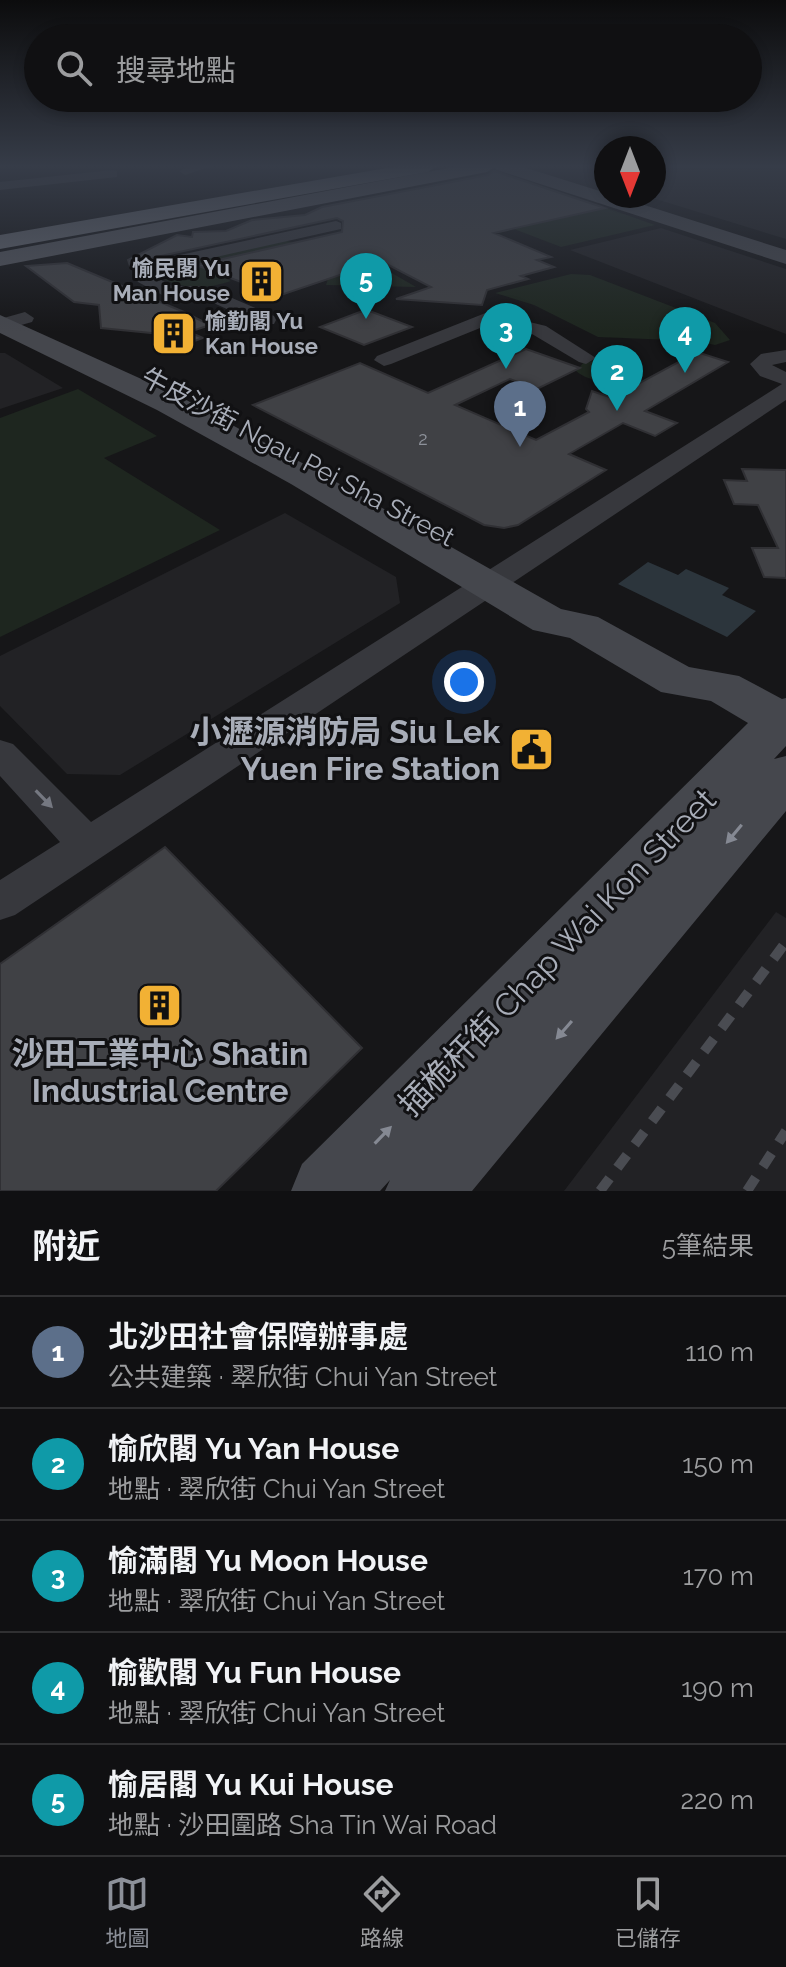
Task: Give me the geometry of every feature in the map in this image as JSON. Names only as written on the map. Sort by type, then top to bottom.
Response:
[{"type":"highway","points":[[0,235],[76,222]]},
{"type":"highway","points":[[0,242],[115,222]]},
{"type":"main road","points":[[0,249],[149,222]]},
{"type":"main road","points":[[0,259],[196,222]]},
{"type":"street","points":[[676,222],[786,257]]},
{"type":"street","points":[[698,222],[786,250]]},
{"type":"street","points":[[267,320],[198,290],[170,292],[143,275],[163,264],[336,226]]},
{"type":"street","points":[[384,360],[488,318],[539,330],[586,358]]},
{"type":"street","name":"牛皮沙街 Ngau Pei Sha Street","points":[[6,319],[184,396],[501,577],[548,620],[583,627],[678,681],[698,707],[780,739]]},
{"type":"street","points":[[786,356],[768,358],[760,364],[767,372],[786,379]]},
{"type":"street","points":[[0,902],[786,390]]},
{"type":"street","name":"插桅杆街 Chap Wai Kon Street","points":[[329,1191],[780,739]]},
{"type":"street","name":"插桅杆街 Chap Wai Kon Street","points":[[423,1191],[780,739]]},
{"type":"street","points":[[0,753],[88,845]]},
{"type":"shaded area","points":[[547,222],[645,222],[655,225],[561,247],[514,229]]},
{"type":"shaded area","points":[[729,222],[786,222],[786,239]]},
{"type":"shaded area","points":[[661,228],[786,269],[786,334],[570,250]]},
{"type":"shaded area","points":[[285,240],[303,247],[217,274],[231,281],[220,284],[192,287],[154,275],[162,267]]},
{"type":"shaded area","points":[[378,265],[416,287],[326,285],[328,279]]},
{"type":"shaded area","points":[[571,274],[590,275],[715,323],[730,340],[715,345],[696,341],[598,337],[534,305],[495,293]]},
{"type":"shaded area","points":[[0,353],[5,353],[63,388],[0,409]]},
{"type":"shaded area","points":[[599,361],[618,366],[622,375],[599,380],[576,371],[584,362]]},
{"type":"shaded area","points":[[78,389],[157,436],[104,458],[220,530],[0,637],[0,418]]},
{"type":"shaded area","points":[[285,513],[396,577],[400,603],[120,775],[67,774],[0,706],[0,656]]},
{"type":"shaded area","points":[[648,562],[678,575],[686,569],[729,588],[722,595],[756,611],[727,637],[618,584]]},
{"type":"shaded area","points":[[776,912],[786,918],[786,1191],[564,1191]]},
{"type":"building","points":[[248,222],[320,222],[156,257],[130,266],[128,260],[177,235],[192,237],[193,232],[226,231]]},
{"type":"building","points":[[343,222],[545,222],[494,233],[551,257],[537,260],[554,267],[521,276],[528,279],[487,290],[482,305],[396,299],[431,287],[381,261],[278,296],[196,265],[342,232]]},
{"type":"building","points":[[67,263],[210,325],[189,332],[203,338],[164,352],[161,334],[101,328],[99,305],[74,302],[26,266]]},
{"type":"building","points":[[365,310],[412,327],[364,345],[320,327]]},
{"type":"building","points":[[526,349],[580,368],[537,389],[510,379],[455,405],[536,440],[589,412],[586,409],[592,391],[612,398],[697,352],[728,362],[645,411],[677,423],[655,436],[623,423],[569,454],[606,470],[518,525],[504,528],[484,525],[253,405],[360,363],[428,393]]},
{"type":"building","points":[[742,469],[786,470],[786,578],[764,577],[752,548],[778,548],[758,505],[734,504],[724,480],[747,481]]},
{"type":"building","name":"沙田工業中心 Shatin Industrial Centre","points":[[165,847],[362,1048],[216,1191],[0,1191],[0,964]]},
{"type":"railway","points":[[600,1191],[786,942]]},
{"type":"railway","points":[[747,1191],[786,1131]]},
{"type":"place","name":"愉民閣 Yu Man House","points":[[261,281]]},
{"type":"place","name":"愉居閣 Yu Kui House","points":[[366,319]]},
{"type":"place","name":"愉勤閣 Yu Kan House","points":[[174,334]]},
{"type":"place","name":"愉滿閣 Yu Moon House","points":[[506,369]]},
{"type":"place","name":"愉歡閣 Yu Fun House","points":[[685,373]]},
{"type":"place","name":"愉欣閣 Yu Yan House","points":[[617,411]]},
{"type":"place","name":"北沙田社會保障辦事處","points":[[520,447]]},
{"type":"place","name":"小瀝源消防局 Siu Lek Yuen Fire Station","points":[[531,749]]},
{"type":"place","name":"沙田工業中心 Shatin Industrial Centre","points":[[160,1006]]}]
